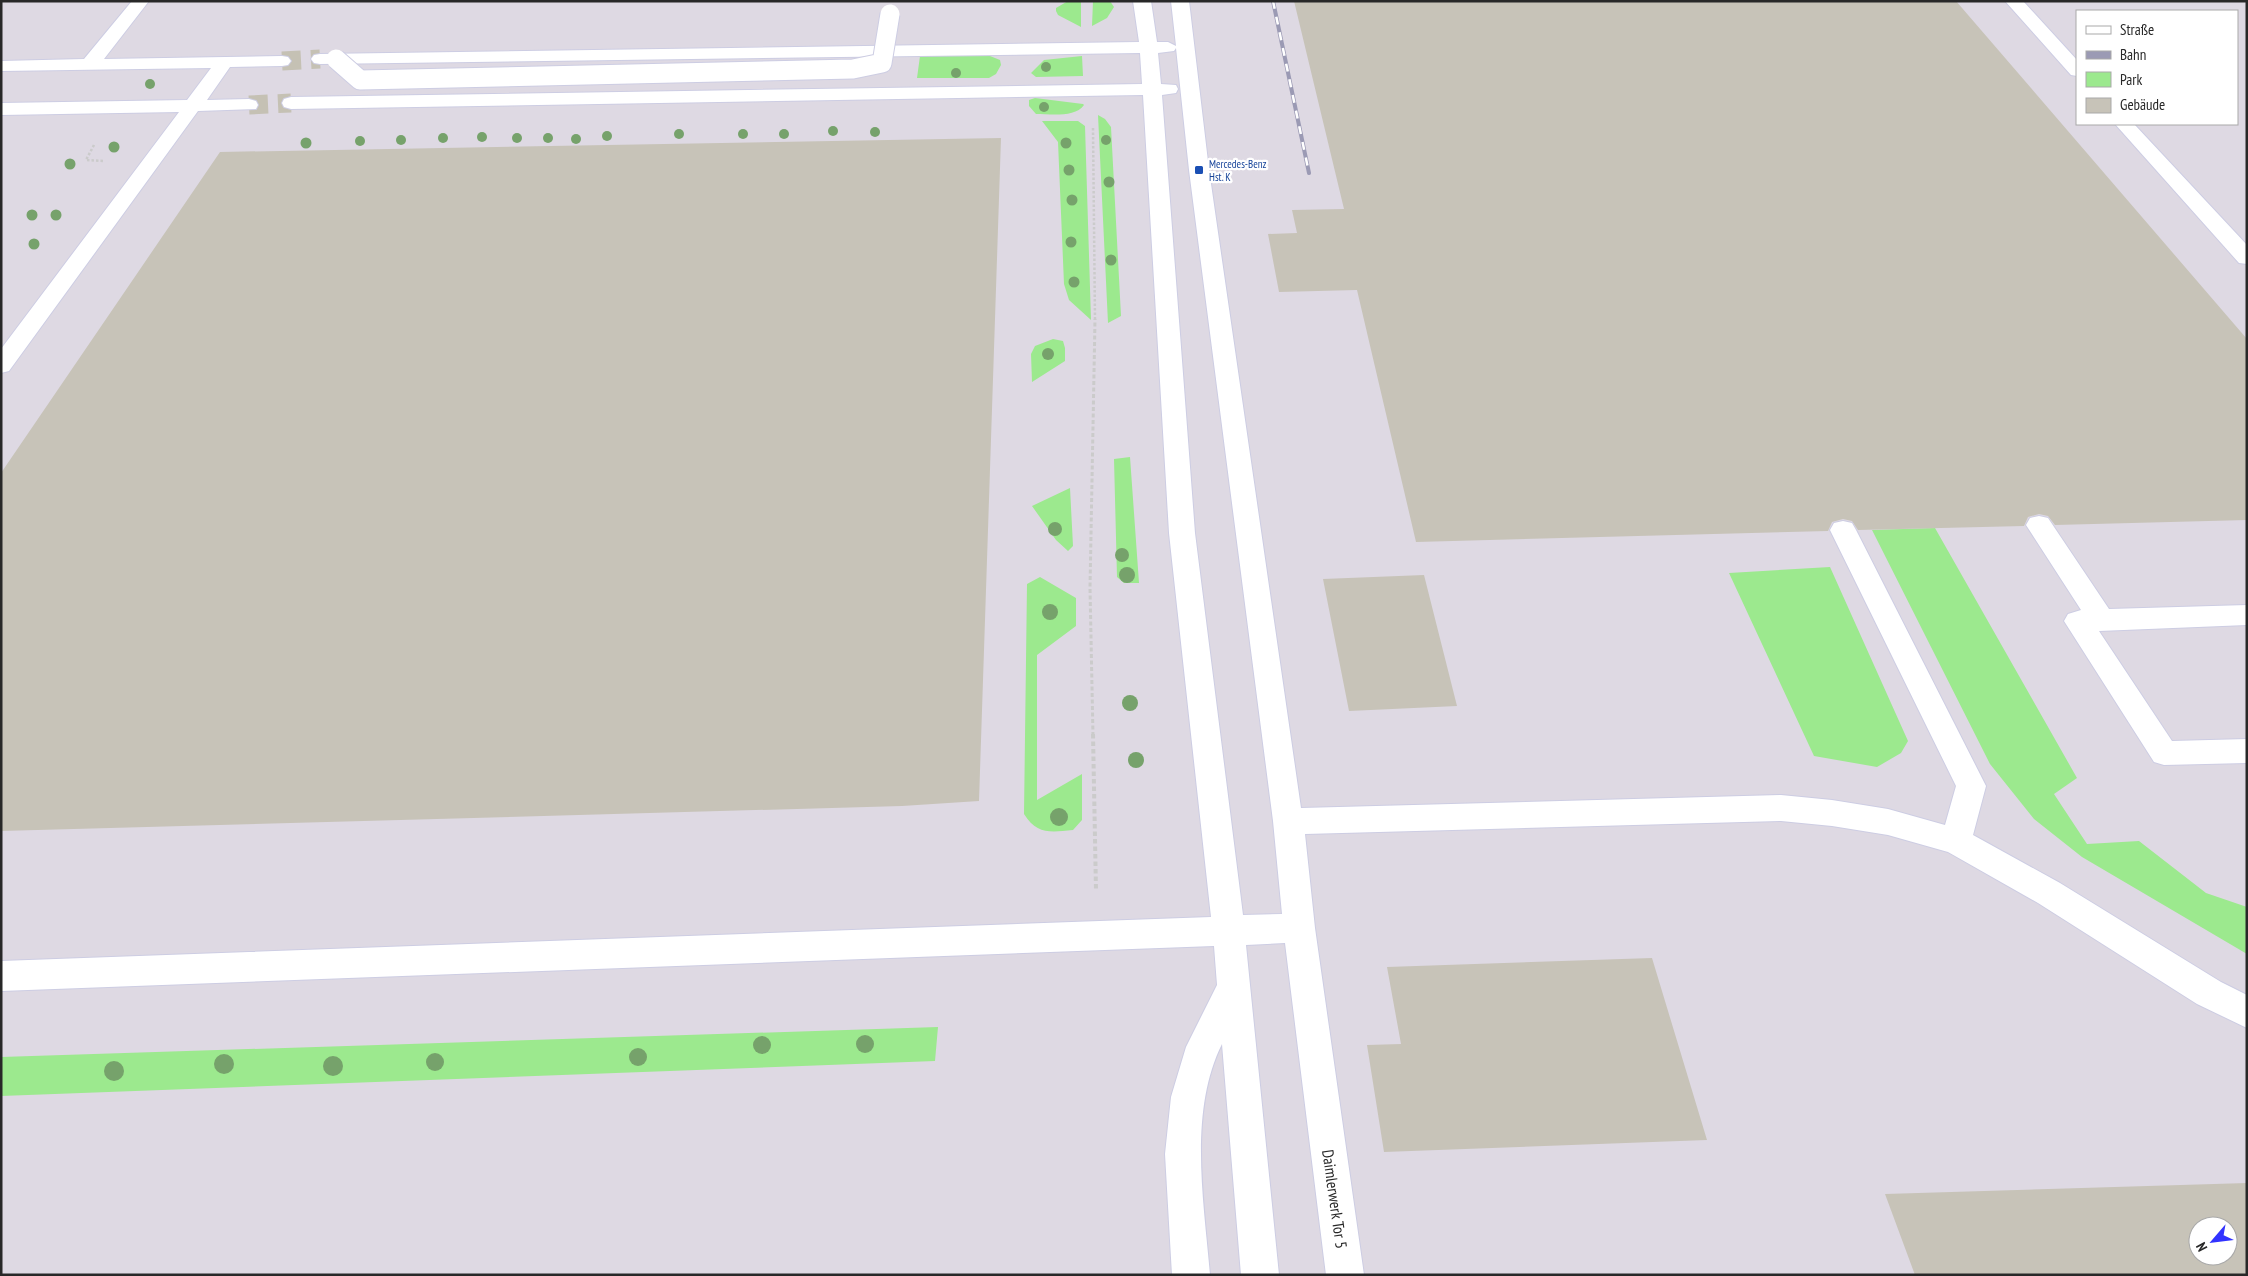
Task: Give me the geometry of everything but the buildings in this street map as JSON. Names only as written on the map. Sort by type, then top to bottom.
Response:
[{"type":"street","points":[[89,65],[141,1]]},
{"type":"street","points":[[1142,1],[1149,48],[1182,533],[1229,932],[1260,1275]]},
{"type":"street","name":"Daimlerwerk Tor 5","points":[[1180,1],[1200,180],[1288,821],[1299,928],[1345,1275]]},
{"type":"street","points":[[2013,1],[2076,70]]},
{"type":"street","points":[[890,14],[882,63],[853,69],[360,80],[328,59],[1149,48],[1184,46]]},
{"type":"street","points":[[1,66],[282,61]]},
{"type":"street","points":[[1,366],[225,62]]},
{"type":"street","points":[[291,103],[1190,89]]},
{"type":"street","points":[[1,109],[250,105]]},
{"type":"street","points":[[2125,125],[2247,258]]},
{"type":"street","points":[[2039,525],[2101,620]]},
{"type":"street","points":[[1842,530],[1972,786],[1956,841]]},
{"type":"street","points":[[2247,615],[2078,621],[2164,753],[2247,751]]},
{"type":"street","points":[[1288,821],[1781,808],[1832,813],[1888,822],[1956,841],[2049,893],[2209,993],[2247,1012]]},
{"type":"street","points":[[1,976],[1299,928]]},
{"type":"street","points":[[1190,1275],[1183,1154],[1188,1096],[1203,1047],[1234,986]]},
{"type":"path","points":[[1093,90],[1095,343],[1090,588],[1097,936]]},
{"type":"shaded area","points":[[1,1],[2247,1],[2247,1275],[1,1275]]},
{"type":"green space","points":[[1068,1],[1081,1],[1081,27],[1058,15],[1056,11],[1056,8]]},
{"type":"green space","points":[[1093,1],[1110,1],[1114,7],[1107,18],[1092,26]]},
{"type":"green space","points":[[920,56],[990,56],[1000,60],[1001,65],[996,74],[989,78],[917,78]]},
{"type":"green space","points":[[1082,56],[1083,76],[1036,77],[1031,73],[1044,60]]},
{"type":"green space","points":[[1035,98],[1084,105],[1069,114],[1036,114],[1029,106],[1029,100]]},
{"type":"green space","points":[[1098,115],[1105,119],[1111,127],[1121,316],[1108,323]]},
{"type":"green space","points":[[1042,121],[1078,121],[1085,126],[1091,320],[1069,300],[1064,284],[1058,142]]},
{"type":"green space","points":[[1053,339],[1063,341],[1065,361],[1032,382],[1031,354],[1035,346]]},
{"type":"green space","points":[[1130,457],[1139,583],[1124,583],[1117,577],[1114,459]]},
{"type":"green space","points":[[1070,488],[1073,546],[1068,551],[1056,540],[1032,506]]},
{"type":"green space","points":[[1935,528],[2077,778],[2054,794],[2087,844],[2139,841],[2206,893],[2247,907],[2247,954],[2082,857],[2034,819],[1990,764],[1872,530]]},
{"type":"green space","points":[[1830,567],[1908,741],[1901,753],[1877,767],[1814,756],[1729,573]]},
{"type":"green space","points":[[1040,577],[1076,598],[1076,626],[1037,655],[1037,800],[1082,774],[1082,820],[1073,830],[1045,831],[1034,826],[1024,814],[1027,584]]},
{"type":"green space","points":[[938,1027],[935,1061],[1,1096],[1,1057]]},
{"type":"tunnel","points":[[282,61],[320,59]]},
{"type":"tunnel","points":[[249,105],[291,103]]},
{"type":"railway","points":[[1273,1],[1309,173]]},
{"type":"place","name":"Mercedes-Benz Hst. K","points":[[1199,170]]}]
